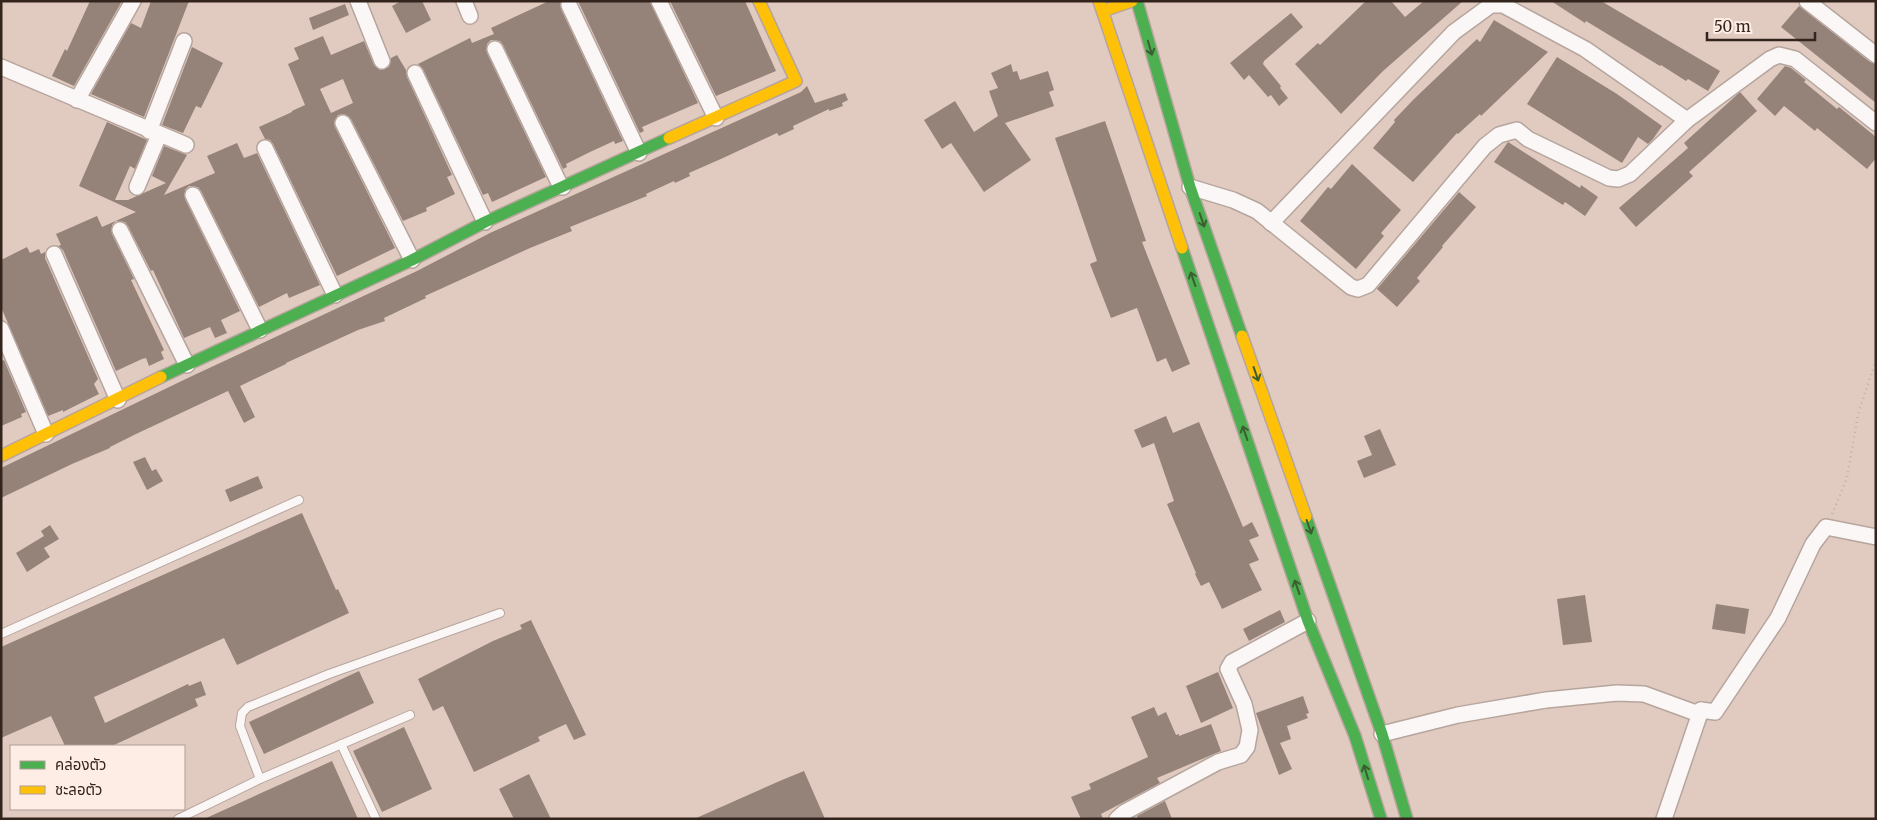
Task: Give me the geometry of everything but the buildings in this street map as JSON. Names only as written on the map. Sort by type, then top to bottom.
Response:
[{"type":"main road","points":[[1,456],[260,330],[412,260],[485,222],[796,82],[759,1]]},
{"type":"main road","points":[[1132,1],[1101,6],[1308,621],[1355,736],[1381,819]]},
{"type":"main road","points":[[1137,1],[1190,187],[1382,734],[1407,819]]},
{"type":"street","points":[[77,100],[133,1]]},
{"type":"street","points":[[358,1],[382,61]]},
{"type":"street","points":[[464,1],[470,16]]},
{"type":"street","points":[[659,1],[716,118]]},
{"type":"street","points":[[1806,1],[1876,55]]},
{"type":"street","points":[[569,5],[639,153]]},
{"type":"street","points":[[1271,222],[1454,32],[1491,5],[1503,5],[1585,49],[1687,120]]},
{"type":"street","points":[[137,187],[184,41]]},
{"type":"street","points":[[495,49],[561,187],[563,187]]},
{"type":"street","points":[[1190,187],[1233,200],[1256,211],[1351,287],[1358,290],[1368,285],[1484,146],[1500,135],[1517,130],[1528,139],[1609,178],[1618,179],[1630,174],[1687,120],[1770,59],[1780,55],[1796,58],[1876,123]]},
{"type":"street","points":[[1,67],[186,145]]},
{"type":"street","points":[[415,73],[485,222]]},
{"type":"street","points":[[342,123],[412,260]]},
{"type":"street","points":[[265,148],[335,295]]},
{"type":"street","points":[[193,195],[260,330]]},
{"type":"street","points":[[120,230],[187,365]]},
{"type":"street","points":[[54,254],[118,400]]},
{"type":"street","points":[[1,329],[46,434]]},
{"type":"street","points":[[1382,734],[1478,711],[1546,700],[1618,693],[1644,694],[1696,712],[1701,710],[1715,712],[1778,618],[1813,544],[1826,528],[1876,537]]},
{"type":"street","points":[[1117,819],[1125,812],[1218,762],[1241,755],[1247,747],[1250,730],[1244,704],[1228,669],[1232,662],[1308,621]]},
{"type":"street","points":[[1664,819],[1701,710]]},
{"type":"lane","points":[[1,634],[299,500]]},
{"type":"lane","points":[[260,779],[240,726],[242,713],[248,707],[329,674],[500,613]]},
{"type":"lane","points":[[178,819],[260,779],[410,715]]},
{"type":"lane","points":[[341,744],[376,819]]},
{"type":"path","points":[[1826,528],[1847,478],[1858,414],[1876,360]]},
{"type":"traffic: fast","points":[[1137,1],[1190,187],[1242,336]]},
{"type":"traffic: fast","points":[[161,377],[412,260],[485,222],[669,138]]},
{"type":"traffic: fast","points":[[1182,248],[1308,621],[1355,736],[1381,819]]},
{"type":"traffic: fast","points":[[1306,517],[1382,734],[1407,819]]},
{"type":"traffic: slow","points":[[669,138],[796,81],[759,1]]},
{"type":"traffic: slow","points":[[1099,1],[1182,248]]},
{"type":"traffic: slow","points":[[1103,11],[1132,1]]},
{"type":"traffic: slow","points":[[1242,336],[1306,517]]},
{"type":"traffic: slow","points":[[1,456],[161,377]]}]
